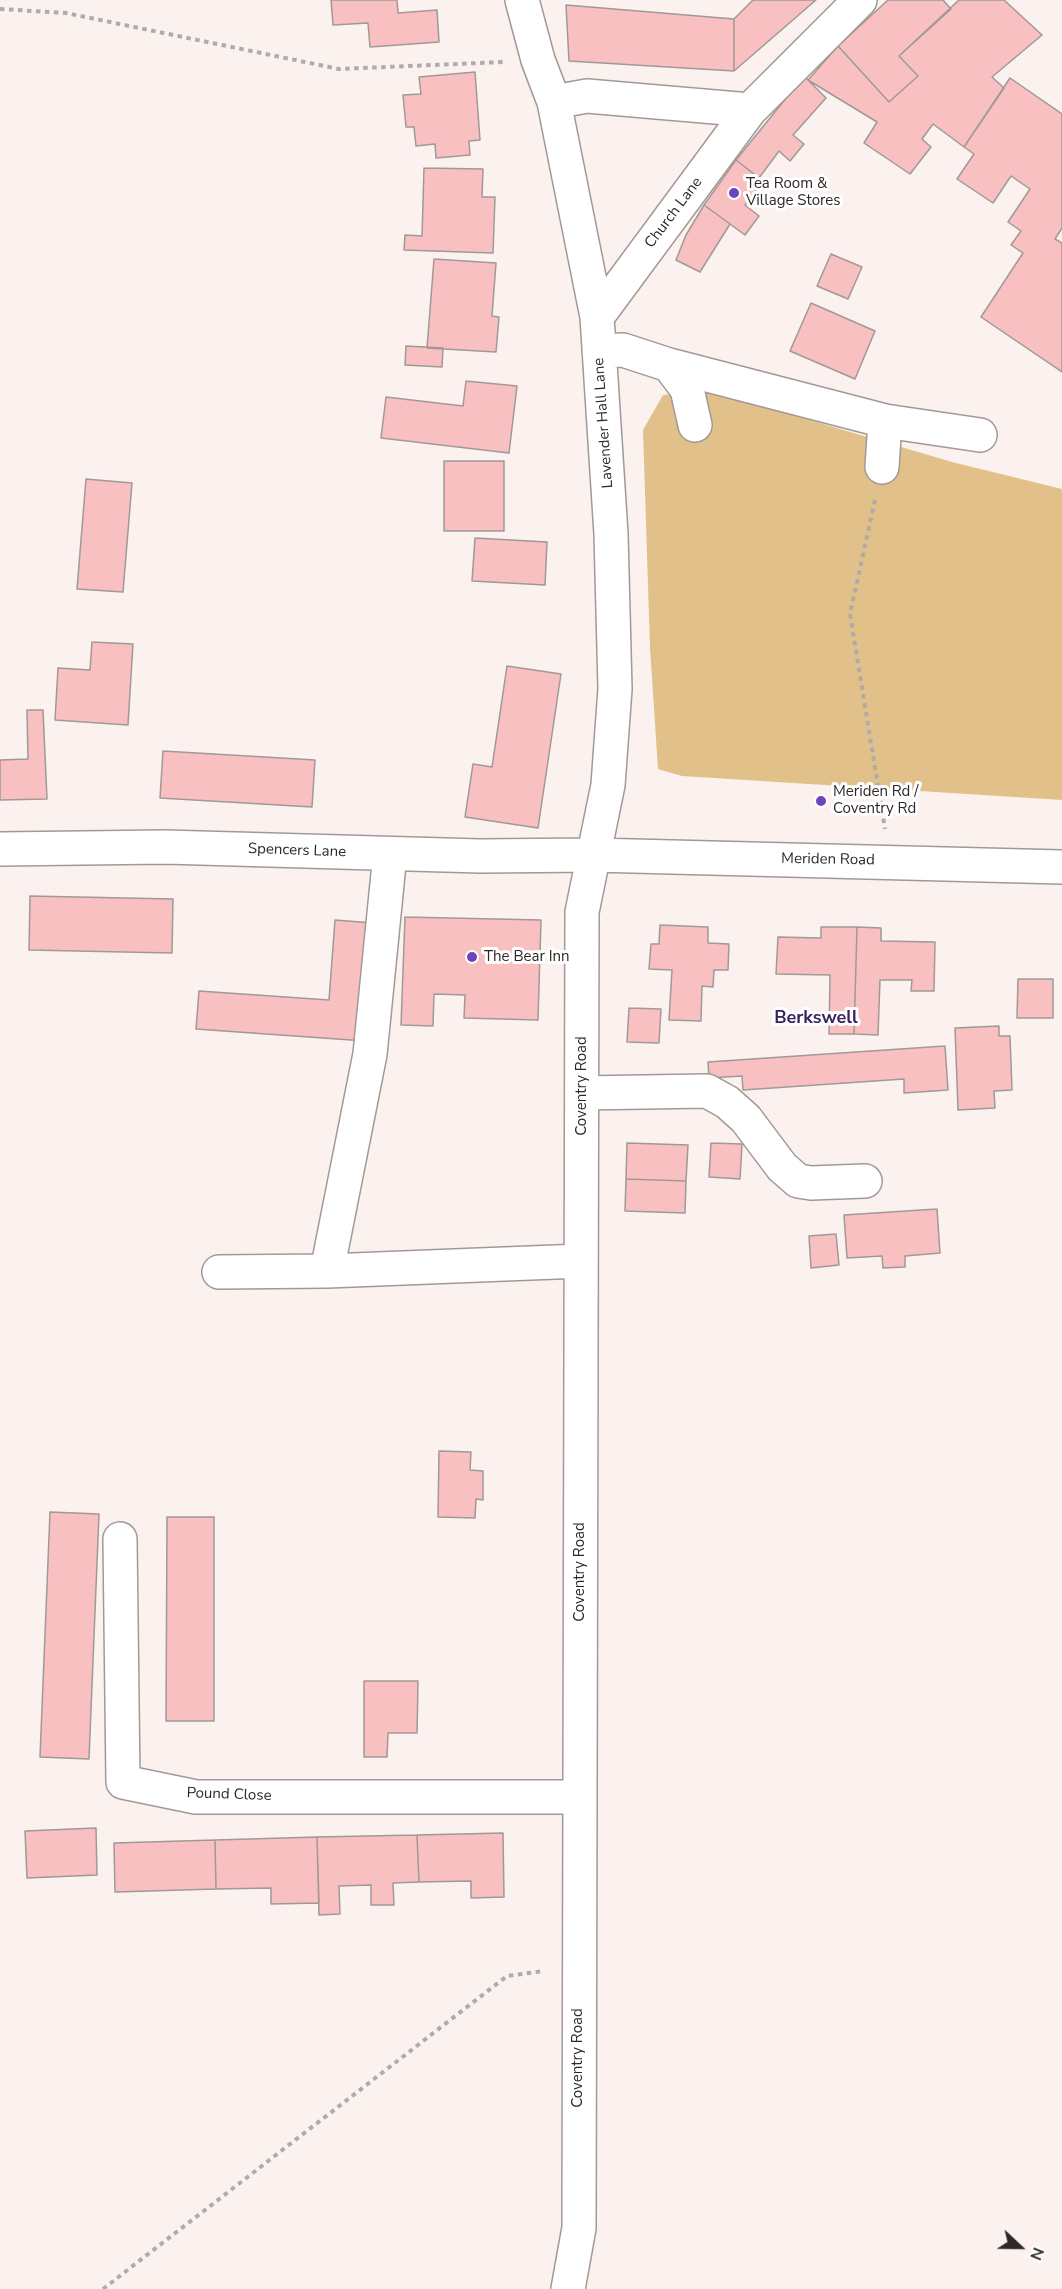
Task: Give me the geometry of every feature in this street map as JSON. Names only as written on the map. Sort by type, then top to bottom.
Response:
[{"type":"street","name":"Lavender Hall Lane","points":[[522,0],[538,60],[554,102],[597,317],[611,534],[615,689],[608,784],[594,855]]},
{"type":"street","name":"Church Lane","points":[[597,317],[750,110],[860,0]]},
{"type":"street","points":[[554,102],[587,96],[750,110]]},
{"type":"street","points":[[599,351],[623,350],[885,421],[980,435]]},
{"type":"street","points":[[669,364],[687,389],[695,425]]},
{"type":"street","points":[[882,467],[885,421]]},
{"type":"street","name":"Spencers Lane","points":[[0,849],[165,847],[480,856],[594,855]]},
{"type":"street","points":[[327,1271],[370,1054],[390,854]]},
{"type":"street","name":"Meriden Road","points":[[594,855],[1062,867]]},
{"type":"street","name":"Coventry Road","points":[[568,2289],[579,2228],[578,1797],[582,912],[594,855]]},
{"type":"street","points":[[582,1093],[707,1091],[727,1102],[746,1119],[782,1167],[798,1181],[811,1183],[865,1181]]},
{"type":"street","points":[[219,1272],[327,1271],[581,1262]]},
{"type":"street","name":"Pound Close","points":[[120,1539],[123,1782],[196,1797],[578,1797]]},
{"type":"path","points":[[0,9],[66,13],[339,69],[538,60]]},
{"type":"path","points":[[882,467],[850,614],[886,840]]},
{"type":"path","points":[[103,2289],[507,1977],[549,1970]]},
{"type":"shaded area","points":[[708,390],[952,462],[1062,489],[1062,800],[682,776],[658,769],[650,648],[643,430],[663,395]]},
{"type":"building","points":[[331,0],[397,0],[398,13],[437,10],[439,42],[370,47],[368,23],[333,25]]},
{"type":"building","points":[[753,0],[816,0],[734,71],[734,19]]},
{"type":"building","points":[[888,0],[943,0],[951,9],[899,56],[918,76],[889,102],[838,46]]},
{"type":"building","points":[[959,0],[1004,0],[1042,35],[992,77],[1004,88],[964,147],[933,124],[922,139],[931,147],[910,174],[864,143],[877,122],[808,80],[838,46],[889,102],[918,76],[899,56]]},
{"type":"building","points":[[566,5],[734,19],[734,71],[569,61]]},
{"type":"building","points":[[475,72],[480,140],[469,141],[470,155],[436,158],[435,144],[416,146],[414,127],[406,127],[403,95],[421,94],[419,77]]},
{"type":"building","points":[[804,76],[826,98],[793,135],[804,144],[790,161],[779,151],[759,178],[736,160]]},
{"type":"building","points":[[1010,78],[1062,114],[1062,228],[1055,239],[1062,243],[1062,372],[981,317],[1023,253],[1011,245],[1021,231],[1008,222],[1030,189],[1011,176],[993,203],[957,179],[974,154],[964,147]]},
{"type":"building","name":"Tea Room & Village Stores","points":[[736,160],[763,181],[745,205],[759,216],[745,235],[704,205]]},
{"type":"building","points":[[424,168],[483,169],[482,197],[495,197],[493,253],[404,250],[405,235],[422,236]]},
{"type":"building","points":[[704,205],[730,224],[700,272],[676,260],[686,235]]},
{"type":"building","points":[[831,254],[862,267],[848,299],[817,286]]},
{"type":"building","points":[[434,259],[496,263],[492,316],[499,317],[496,352],[427,348]]},
{"type":"building","points":[[811,303],[875,331],[855,379],[790,351]]},
{"type":"building","points":[[406,346],[443,348],[442,367],[405,365]]},
{"type":"building","points":[[466,381],[517,386],[509,453],[381,438],[386,397],[463,406]]},
{"type":"building","points":[[444,461],[504,461],[504,531],[444,531]]},
{"type":"building","points":[[86,479],[132,483],[123,592],[77,589]]},
{"type":"building","points":[[475,538],[547,542],[545,585],[472,581]]},
{"type":"building","points":[[92,642],[133,644],[128,725],[55,720],[58,668],[90,670]]},
{"type":"building","points":[[507,666],[561,674],[538,828],[465,817],[473,764],[492,767]]},
{"type":"building","points":[[27,710],[43,710],[47,799],[0,800],[0,760],[28,759]]},
{"type":"building","points":[[163,751],[315,760],[312,807],[160,798]]},
{"type":"building","points":[[30,896],[173,899],[172,953],[29,950]]},
{"type":"building","name":"The Bear Inn","points":[[405,917],[541,920],[538,1020],[464,1018],[465,995],[434,994],[433,1026],[401,1025]]},
{"type":"building","points":[[335,920],[373,923],[365,1041],[196,1029],[199,991],[329,1000]]},
{"type":"building","points":[[660,925],[708,927],[708,943],[729,944],[728,970],[714,970],[713,987],[702,986],[701,1021],[669,1020],[672,970],[649,969],[651,944],[659,944]]},
{"type":"building","points":[[821,927],[857,927],[854,1034],[829,1034],[830,975],[776,974],[778,937],[821,938]]},
{"type":"building","points":[[857,927],[881,928],[881,941],[935,942],[934,991],[911,991],[912,980],[880,980],[878,1035],[854,1034]]},
{"type":"building","points":[[1018,979],[1053,979],[1053,1018],[1017,1018]]},
{"type":"building","points":[[629,1008],[661,1009],[659,1043],[627,1042]]},
{"type":"building","points":[[999,1026],[999,1036],[1010,1036],[1012,1090],[994,1091],[995,1108],[958,1110],[955,1028]]},
{"type":"building","points":[[945,1046],[948,1090],[904,1093],[904,1079],[743,1090],[742,1076],[709,1078],[708,1062]]},
{"type":"building","points":[[627,1143],[688,1145],[686,1181],[626,1179]]},
{"type":"building","points":[[711,1143],[742,1144],[740,1179],[709,1177]]},
{"type":"building","points":[[626,1179],[686,1181],[685,1213],[625,1211]]},
{"type":"building","points":[[937,1209],[940,1253],[905,1256],[905,1267],[883,1268],[882,1256],[847,1258],[844,1215]]},
{"type":"building","points":[[836,1234],[839,1265],[811,1268],[809,1236]]},
{"type":"building","points":[[439,1451],[471,1452],[470,1470],[483,1471],[483,1500],[476,1499],[475,1518],[438,1517]]},
{"type":"building","points":[[50,1512],[99,1514],[89,1759],[40,1757]]},
{"type":"building","points":[[167,1517],[214,1517],[214,1721],[166,1721]]},
{"type":"building","points":[[364,1681],[418,1681],[417,1733],[388,1733],[387,1757],[364,1757]]},
{"type":"building","points":[[96,1828],[97,1875],[27,1878],[25,1831]]},
{"type":"building","points":[[503,1833],[504,1897],[471,1898],[471,1881],[419,1882],[417,1835]]},
{"type":"building","points":[[417,1835],[419,1882],[393,1883],[394,1905],[371,1905],[371,1885],[339,1886],[340,1914],[319,1915],[317,1837]]},
{"type":"building","points":[[317,1837],[319,1903],[271,1904],[271,1888],[216,1889],[215,1840]]},
{"type":"building","points":[[215,1840],[216,1889],[115,1892],[114,1843]]},
{"type":"place","name":"Tea Room & Village Stores","points":[[734,193]]},
{"type":"place","name":"Meriden Rd / Coventry Rd","points":[[821,801]]},
{"type":"place","name":"The Bear Inn","points":[[472,957]]},
{"type":"district","name":"Berkswell","points":[[816,1019]]}]
